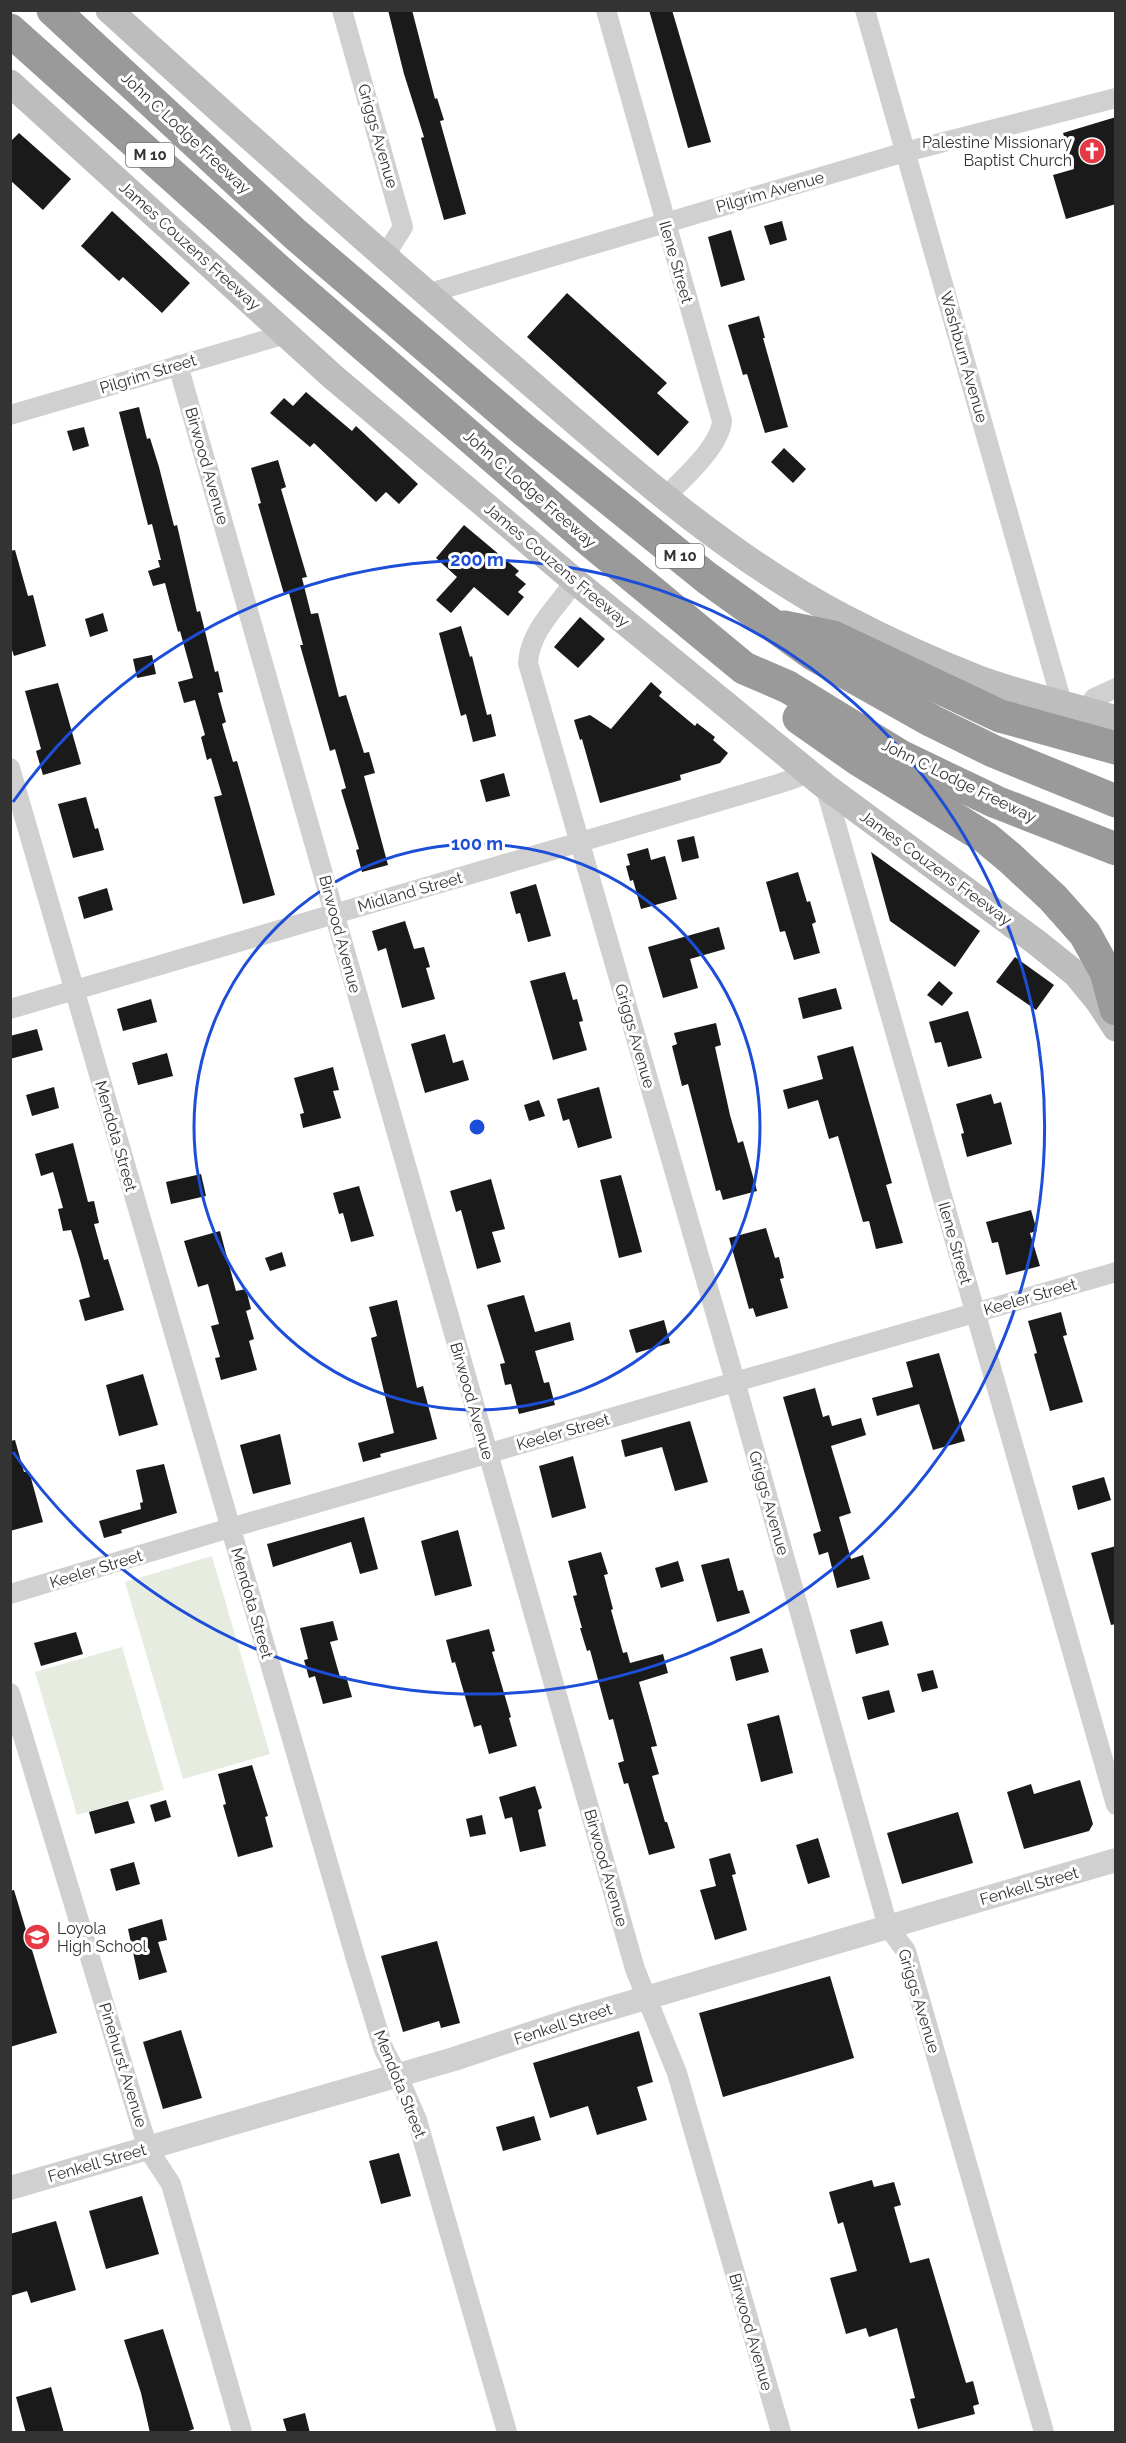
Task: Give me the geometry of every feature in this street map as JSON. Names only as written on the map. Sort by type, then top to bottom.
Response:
[{"type":"highway","name":"John C Lodge Freeway","points":[[53,10],[295,234],[515,422],[707,578],[813,654],[932,721],[993,751],[1116,801]]},
{"type":"highway","name":"John C Lodge Freeway","points":[[10,30],[290,281],[588,539],[744,668],[788,687],[902,757],[996,802],[1116,849]]},
{"type":"highway","points":[[774,626],[833,637],[1000,716],[1116,748]]},
{"type":"highway","points":[[744,668],[773,700],[859,760],[986,838],[1010,858],[1053,898],[1085,934],[1106,972],[1116,1009]]},
{"type":"main road","points":[[109,10],[426,294],[666,496],[734,549],[793,589],[912,652],[980,679],[1116,719]]},
{"type":"main road","name":"James Couzens Freeway","points":[[10,83],[332,376],[575,580],[817,779],[1076,974],[1099,1002],[1116,1028]]},
{"type":"street","name":"Griggs Avenue","points":[[342,10],[403,227],[384,257]]},
{"type":"street","name":"Ilene Street","points":[[606,10],[722,421],[721,431],[714,442],[666,496]]},
{"type":"street","name":"Washburn Avenue","points":[[865,10],[905,153],[1074,706]]},
{"type":"street","name":"Pilgrim Avenue","points":[[426,294],[905,153],[1116,98]]},
{"type":"street","name":"Pilgrim Street","points":[[10,415],[286,334]]},
{"type":"street","name":"Birwood Avenue","points":[[178,365],[635,1969],[677,2073],[781,2433]]},
{"type":"street","name":"Griggs Avenue","points":[[575,580],[535,634],[529,648],[528,663],[578,843],[735,1381],[888,1927],[906,1951],[1044,2433]]},
{"type":"street","points":[[1074,706],[1116,688]]},
{"type":"street","name":"Mendota Street","points":[[10,768],[355,1956],[384,2050],[417,2120],[507,2433]]},
{"type":"street","name":"Ilene Street","points":[[817,779],[975,1313],[1116,1805]]},
{"type":"street","name":"Midland Street","points":[[10,1010],[778,784],[817,779]]},
{"type":"street","name":"Keeler Street","points":[[10,1594],[230,1528],[1116,1272]]},
{"type":"street","name":"Pinehurst Avenue","points":[[10,1693],[148,2149],[171,2184],[242,2433]]},
{"type":"street","name":"Fenkell Street","points":[[10,2188],[398,2076],[647,1998],[1116,1860]]},
{"type":"shaded area","points":[[212,1556],[270,1754],[183,1779],[125,1582]]},
{"type":"shaded area","points":[[122,1647],[164,1790],[77,1815],[35,1672]]},
{"type":"building","points":[[388,10],[412,10],[435,99],[437,98],[444,120],[440,121],[466,214],[444,220],[421,138],[424,137],[404,74]]},
{"type":"building","points":[[649,10],[672,10],[711,142],[688,148]]},
{"type":"building","name":"Palestine Missionary Baptist Church","points":[[1116,117],[1116,204],[1066,219],[1053,175],[1074,169],[1063,133]]},
{"type":"building","points":[[19,133],[71,179],[43,210],[10,180],[10,142]]},
{"type":"building","points":[[112,211],[190,283],[162,313],[123,277],[119,281],[81,246]]},
{"type":"building","points":[[782,221],[787,240],[770,245],[764,226]]},
{"type":"building","points":[[731,230],[745,280],[721,287],[708,237]]},
{"type":"building","points":[[567,293],[667,383],[657,393],[689,422],[658,456],[527,337]]},
{"type":"building","points":[[759,316],[788,427],[765,433],[747,374],[743,375],[728,325]]},
{"type":"building","points":[[306,392],[352,431],[356,426],[418,484],[399,504],[386,492],[376,502],[314,443],[310,447],[270,413],[284,398],[293,406]]},
{"type":"building","points":[[139,407],[147,439],[150,438],[159,467],[174,526],[177,525],[197,612],[200,611],[215,672],[218,671],[223,692],[218,693],[226,722],[222,724],[233,762],[237,761],[275,895],[243,904],[214,797],[222,795],[211,758],[207,760],[201,737],[205,735],[195,700],[184,703],[178,682],[193,678],[180,631],[178,632],[165,583],[153,586],[148,571],[160,567],[158,560],[161,560],[152,524],[148,525],[119,412]]},
{"type":"building","points":[[84,427],[89,446],[73,451],[67,431]]},
{"type":"building","points":[[784,448],[806,469],[793,483],[771,462]]},
{"type":"building","points":[[278,460],[286,487],[281,489],[307,577],[302,578],[311,614],[318,613],[339,697],[346,695],[364,753],[369,752],[375,773],[364,776],[388,865],[362,872],[356,850],[359,849],[341,790],[346,788],[335,749],[330,751],[300,645],[303,645],[289,593],[284,594],[258,504],[261,503],[251,468]]},
{"type":"building","points":[[464,525],[519,571],[515,575],[526,584],[518,592],[524,597],[508,616],[474,587],[451,613],[436,600],[457,577],[436,558]]},
{"type":"building","points":[[15,550],[28,596],[33,595],[46,646],[14,656],[10,644],[10,551]]},
{"type":"building","points":[[103,613],[108,631],[90,637],[85,619]]},
{"type":"building","points":[[580,617],[605,639],[578,668],[554,647]]},
{"type":"building","points":[[461,626],[470,657],[472,656],[487,715],[491,714],[496,736],[473,742],[466,714],[461,716],[439,633]]},
{"type":"building","points":[[152,655],[156,674],[137,678],[133,659]]},
{"type":"building","points":[[651,682],[662,692],[659,696],[695,726],[697,723],[715,737],[713,740],[728,753],[720,763],[680,775],[681,780],[600,803],[582,739],[580,740],[574,720],[590,715],[611,729]]},
{"type":"building","points":[[58,683],[81,764],[43,775],[36,751],[41,749],[25,691]]},
{"type":"building","points":[[504,773],[510,796],[486,802],[480,780]]},
{"type":"building","points":[[86,797],[104,850],[73,858],[58,804]]},
{"type":"building","points":[[694,836],[699,858],[682,862],[677,840]]},
{"type":"building","points":[[648,848],[651,860],[665,856],[677,899],[641,909],[633,880],[630,881],[626,866],[630,865],[627,854]]},
{"type":"building","points":[[871,852],[980,931],[955,967],[890,921]]},
{"type":"building","points":[[798,872],[816,922],[812,924],[820,953],[794,960],[785,931],[780,932],[766,882]]},
{"type":"building","points":[[536,884],[551,936],[528,942],[520,913],[516,914],[510,892]]},
{"type":"building","points":[[107,888],[113,910],[84,919],[78,897]]},
{"type":"building","points":[[405,921],[414,949],[424,947],[430,967],[426,968],[435,999],[402,1008],[386,948],[378,951],[372,931]]},
{"type":"building","points":[[719,927],[725,949],[690,959],[698,988],[663,998],[648,947]]},
{"type":"building","points":[[1015,957],[1054,985],[1036,1010],[996,982]]},
{"type":"building","points":[[565,972],[573,1000],[577,999],[583,1021],[579,1022],[587,1050],[553,1060],[530,981]]},
{"type":"building","points":[[939,981],[953,993],[942,1006],[927,995]]},
{"type":"building","points":[[836,988],[842,1009],[803,1019],[798,998]]},
{"type":"building","points":[[151,999],[157,1022],[123,1031],[117,1009]]},
{"type":"building","points":[[968,1011],[982,1058],[948,1067],[941,1042],[935,1043],[929,1022]]},
{"type":"building","points":[[716,1023],[721,1045],[715,1047],[730,1115],[738,1143],[743,1141],[757,1191],[723,1200],[720,1190],[716,1191],[688,1084],[682,1086],[672,1046],[677,1044],[674,1033]]},
{"type":"building","points":[[37,1029],[43,1050],[10,1059],[10,1036]]},
{"type":"building","points":[[445,1034],[453,1063],[463,1060],[469,1080],[425,1093],[411,1044]]},
{"type":"building","points":[[853,1046],[892,1183],[886,1185],[903,1243],[876,1249],[869,1221],[863,1222],[838,1136],[829,1139],[818,1100],[788,1109],[783,1090],[823,1079],[817,1056]]},
{"type":"building","points":[[167,1053],[173,1076],[138,1085],[132,1063]]},
{"type":"building","points":[[333,1067],[339,1090],[333,1091],[341,1118],[303,1128],[300,1114],[304,1113],[294,1078]]},
{"type":"building","points":[[54,1087],[59,1108],[32,1116],[26,1095]]},
{"type":"building","points":[[599,1087],[612,1138],[578,1148],[569,1119],[563,1121],[557,1099]]},
{"type":"building","points":[[991,1094],[994,1104],[1001,1102],[1012,1144],[967,1157],[961,1134],[964,1133],[956,1104]]},
{"type":"building","points":[[539,1100],[545,1116],[529,1121],[524,1105]]},
{"type":"building","points":[[73,1143],[88,1202],[94,1201],[99,1223],[94,1224],[104,1260],[108,1259],[124,1310],[85,1321],[79,1300],[90,1297],[80,1260],[71,1230],[63,1231],[58,1209],[63,1208],[53,1172],[41,1176],[35,1154]]},
{"type":"building","points":[[201,1174],[206,1196],[171,1204],[166,1182]]},
{"type":"building","points":[[621,1175],[642,1252],[619,1258],[600,1180]]},
{"type":"building","points":[[491,1179],[505,1229],[492,1232],[501,1262],[477,1269],[461,1210],[456,1212],[450,1191]]},
{"type":"building","points":[[359,1186],[374,1236],[351,1242],[343,1213],[339,1214],[333,1193]]},
{"type":"building","points":[[1031,1210],[1037,1231],[1030,1233],[1040,1266],[1006,1275],[998,1242],[992,1243],[986,1222]]},
{"type":"building","points":[[766,1228],[775,1258],[779,1257],[784,1278],[780,1279],[788,1308],[756,1317],[753,1308],[749,1309],[729,1238]]},
{"type":"building","points":[[220,1231],[236,1291],[246,1289],[251,1309],[246,1311],[254,1339],[249,1341],[257,1370],[221,1380],[215,1358],[220,1357],[211,1326],[219,1324],[208,1284],[198,1287],[184,1241]]},
{"type":"building","points":[[282,1252],[286,1266],[270,1271],[265,1258]]},
{"type":"building","points":[[524,1295],[535,1332],[570,1322],[574,1340],[535,1351],[544,1383],[549,1382],[555,1405],[519,1414],[511,1384],[505,1385],[500,1364],[505,1363],[487,1305]]},
{"type":"building","points":[[397,1300],[417,1388],[423,1386],[437,1439],[380,1454],[381,1457],[363,1462],[358,1443],[394,1433],[371,1338],[377,1336],[369,1307]]},
{"type":"building","points":[[1061,1312],[1067,1335],[1063,1336],[1083,1402],[1050,1411],[1034,1354],[1037,1353],[1028,1321]]},
{"type":"building","points":[[664,1320],[670,1343],[636,1353],[629,1330]]},
{"type":"building","points":[[939,1353],[965,1441],[933,1450],[919,1404],[877,1416],[872,1398],[913,1387],[906,1362]]},
{"type":"building","points":[[143,1374],[158,1425],[119,1436],[106,1385]]},
{"type":"building","points":[[815,1388],[823,1417],[829,1415],[832,1426],[861,1418],[866,1435],[831,1446],[851,1513],[839,1517],[851,1559],[863,1555],[870,1579],[837,1588],[828,1552],[819,1555],[813,1534],[821,1531],[783,1397]]},
{"type":"building","points":[[690,1421],[708,1482],[675,1491],[662,1447],[625,1457],[621,1440]]},
{"type":"building","points":[[280,1434],[291,1484],[253,1494],[240,1445]]},
{"type":"building","points":[[15,1440],[24,1472],[29,1471],[43,1522],[10,1531],[10,1441]]},
{"type":"building","points":[[573,1456],[586,1508],[552,1518],[539,1466]]},
{"type":"building","points":[[164,1464],[177,1513],[121,1530],[122,1533],[104,1538],[99,1521],[141,1509],[140,1503],[143,1502],[136,1470]]},
{"type":"building","points":[[1104,1477],[1111,1500],[1078,1510],[1072,1486]]},
{"type":"building","points":[[364,1517],[378,1569],[360,1574],[351,1542],[273,1567],[267,1544]]},
{"type":"building","points":[[458,1530],[472,1586],[435,1596],[421,1541]]},
{"type":"building","points":[[1116,1546],[1116,1624],[1111,1625],[1091,1553]]},
{"type":"building","points":[[601,1552],[608,1574],[604,1575],[613,1609],[611,1610],[623,1653],[627,1652],[630,1663],[663,1654],[668,1673],[639,1682],[657,1746],[651,1747],[659,1774],[652,1776],[675,1848],[649,1855],[628,1783],[624,1784],[618,1763],[624,1761],[613,1719],[609,1720],[590,1650],[587,1651],[580,1628],[582,1628],[573,1596],[577,1595],[568,1561]]},
{"type":"building","points":[[729,1558],[738,1591],[743,1590],[750,1613],[717,1622],[701,1565]]},
{"type":"building","points":[[678,1561],[684,1581],[661,1588],[655,1568]]},
{"type":"building","points":[[333,1621],[338,1640],[330,1642],[340,1677],[346,1676],[352,1697],[323,1704],[315,1676],[309,1678],[304,1660],[308,1659],[300,1628]]},
{"type":"building","points":[[882,1621],[889,1645],[856,1654],[850,1630]]},
{"type":"building","points":[[489,1629],[495,1651],[492,1652],[517,1746],[489,1754],[481,1725],[474,1727],[455,1662],[452,1663],[446,1640]]},
{"type":"building","points":[[76,1632],[83,1654],[41,1666],[34,1643]]},
{"type":"building","points":[[762,1648],[769,1672],[736,1681],[730,1657]]},
{"type":"building","points":[[933,1670],[938,1688],[922,1692],[917,1674]]},
{"type":"building","points":[[889,1690],[895,1712],[868,1720],[862,1697]]},
{"type":"building","points":[[779,1715],[793,1773],[761,1782],[747,1724]]},
{"type":"building","points":[[252,1765],[268,1816],[265,1817],[273,1847],[238,1857],[223,1805],[226,1804],[218,1774]]},
{"type":"building","points":[[1080,1780],[1093,1824],[1089,1831],[1024,1849],[1007,1792],[1031,1784],[1034,1794]]},
{"type":"building","points":[[535,1786],[542,1808],[538,1810],[546,1846],[520,1852],[512,1817],[505,1819],[499,1797]]},
{"type":"building","points":[[166,1800],[171,1817],[155,1822],[150,1805]]},
{"type":"building","points":[[128,1801],[135,1823],[95,1834],[89,1812]]},
{"type":"building","points":[[958,1812],[973,1863],[902,1884],[887,1833]]},
{"type":"building","points":[[482,1815],[486,1834],[470,1837],[466,1819]]},
{"type":"building","points":[[818,1838],[830,1877],[808,1884],[796,1845]]},
{"type":"building","points":[[730,1853],[736,1874],[732,1875],[747,1930],[715,1940],[700,1890],[716,1886],[709,1859]]},
{"type":"building","points":[[134,1862],[140,1884],[116,1891],[110,1869]]},
{"type":"building","name":"Loyola High School","points":[[14,1890],[57,2033],[10,2047],[10,1891]]},
{"type":"building","points":[[162,1919],[167,1940],[158,1942],[167,1972],[139,1980],[128,1929]]},
{"type":"building","points":[[437,1941],[460,2023],[441,2028],[439,2021],[403,2032],[381,1956]]},
{"type":"building","points":[[830,1976],[854,2058],[723,2097],[699,2013]]},
{"type":"building","points":[[181,2030],[202,2098],[163,2109],[143,2042]]},
{"type":"building","points":[[639,2031],[653,2082],[637,2087],[647,2120],[597,2135],[588,2106],[550,2118],[533,2063]]},
{"type":"building","points":[[534,2116],[541,2140],[503,2151],[496,2127]]},
{"type":"building","points":[[399,2153],[411,2196],[381,2204],[369,2161]]},
{"type":"building","points":[[872,2180],[874,2187],[894,2182],[901,2205],[894,2207],[910,2263],[929,2258],[966,2383],[973,2381],[979,2404],[973,2406],[975,2414],[918,2429],[910,2399],[915,2398],[897,2328],[869,2337],[866,2328],[846,2334],[830,2278],[857,2271],[843,2222],[838,2224],[829,2192]]},
{"type":"building","points":[[142,2196],[159,2254],[106,2269],[89,2211]]},
{"type":"building","points":[[56,2221],[76,2290],[31,2303],[27,2291],[10,2296],[10,2234]]},
{"type":"building","points":[[163,2329],[194,2429],[183,2433],[150,2433],[141,2393],[124,2340]]},
{"type":"building","points":[[51,2387],[64,2433],[26,2433],[16,2397]]},
{"type":"building","points":[[305,2413],[310,2433],[287,2433],[283,2419]]},
{"type":"place","name":"Palestine Missionary Baptist Church","points":[[1092,151]]},
{"type":"place","name":"Loyola High School","points":[[37,1937]]}]
